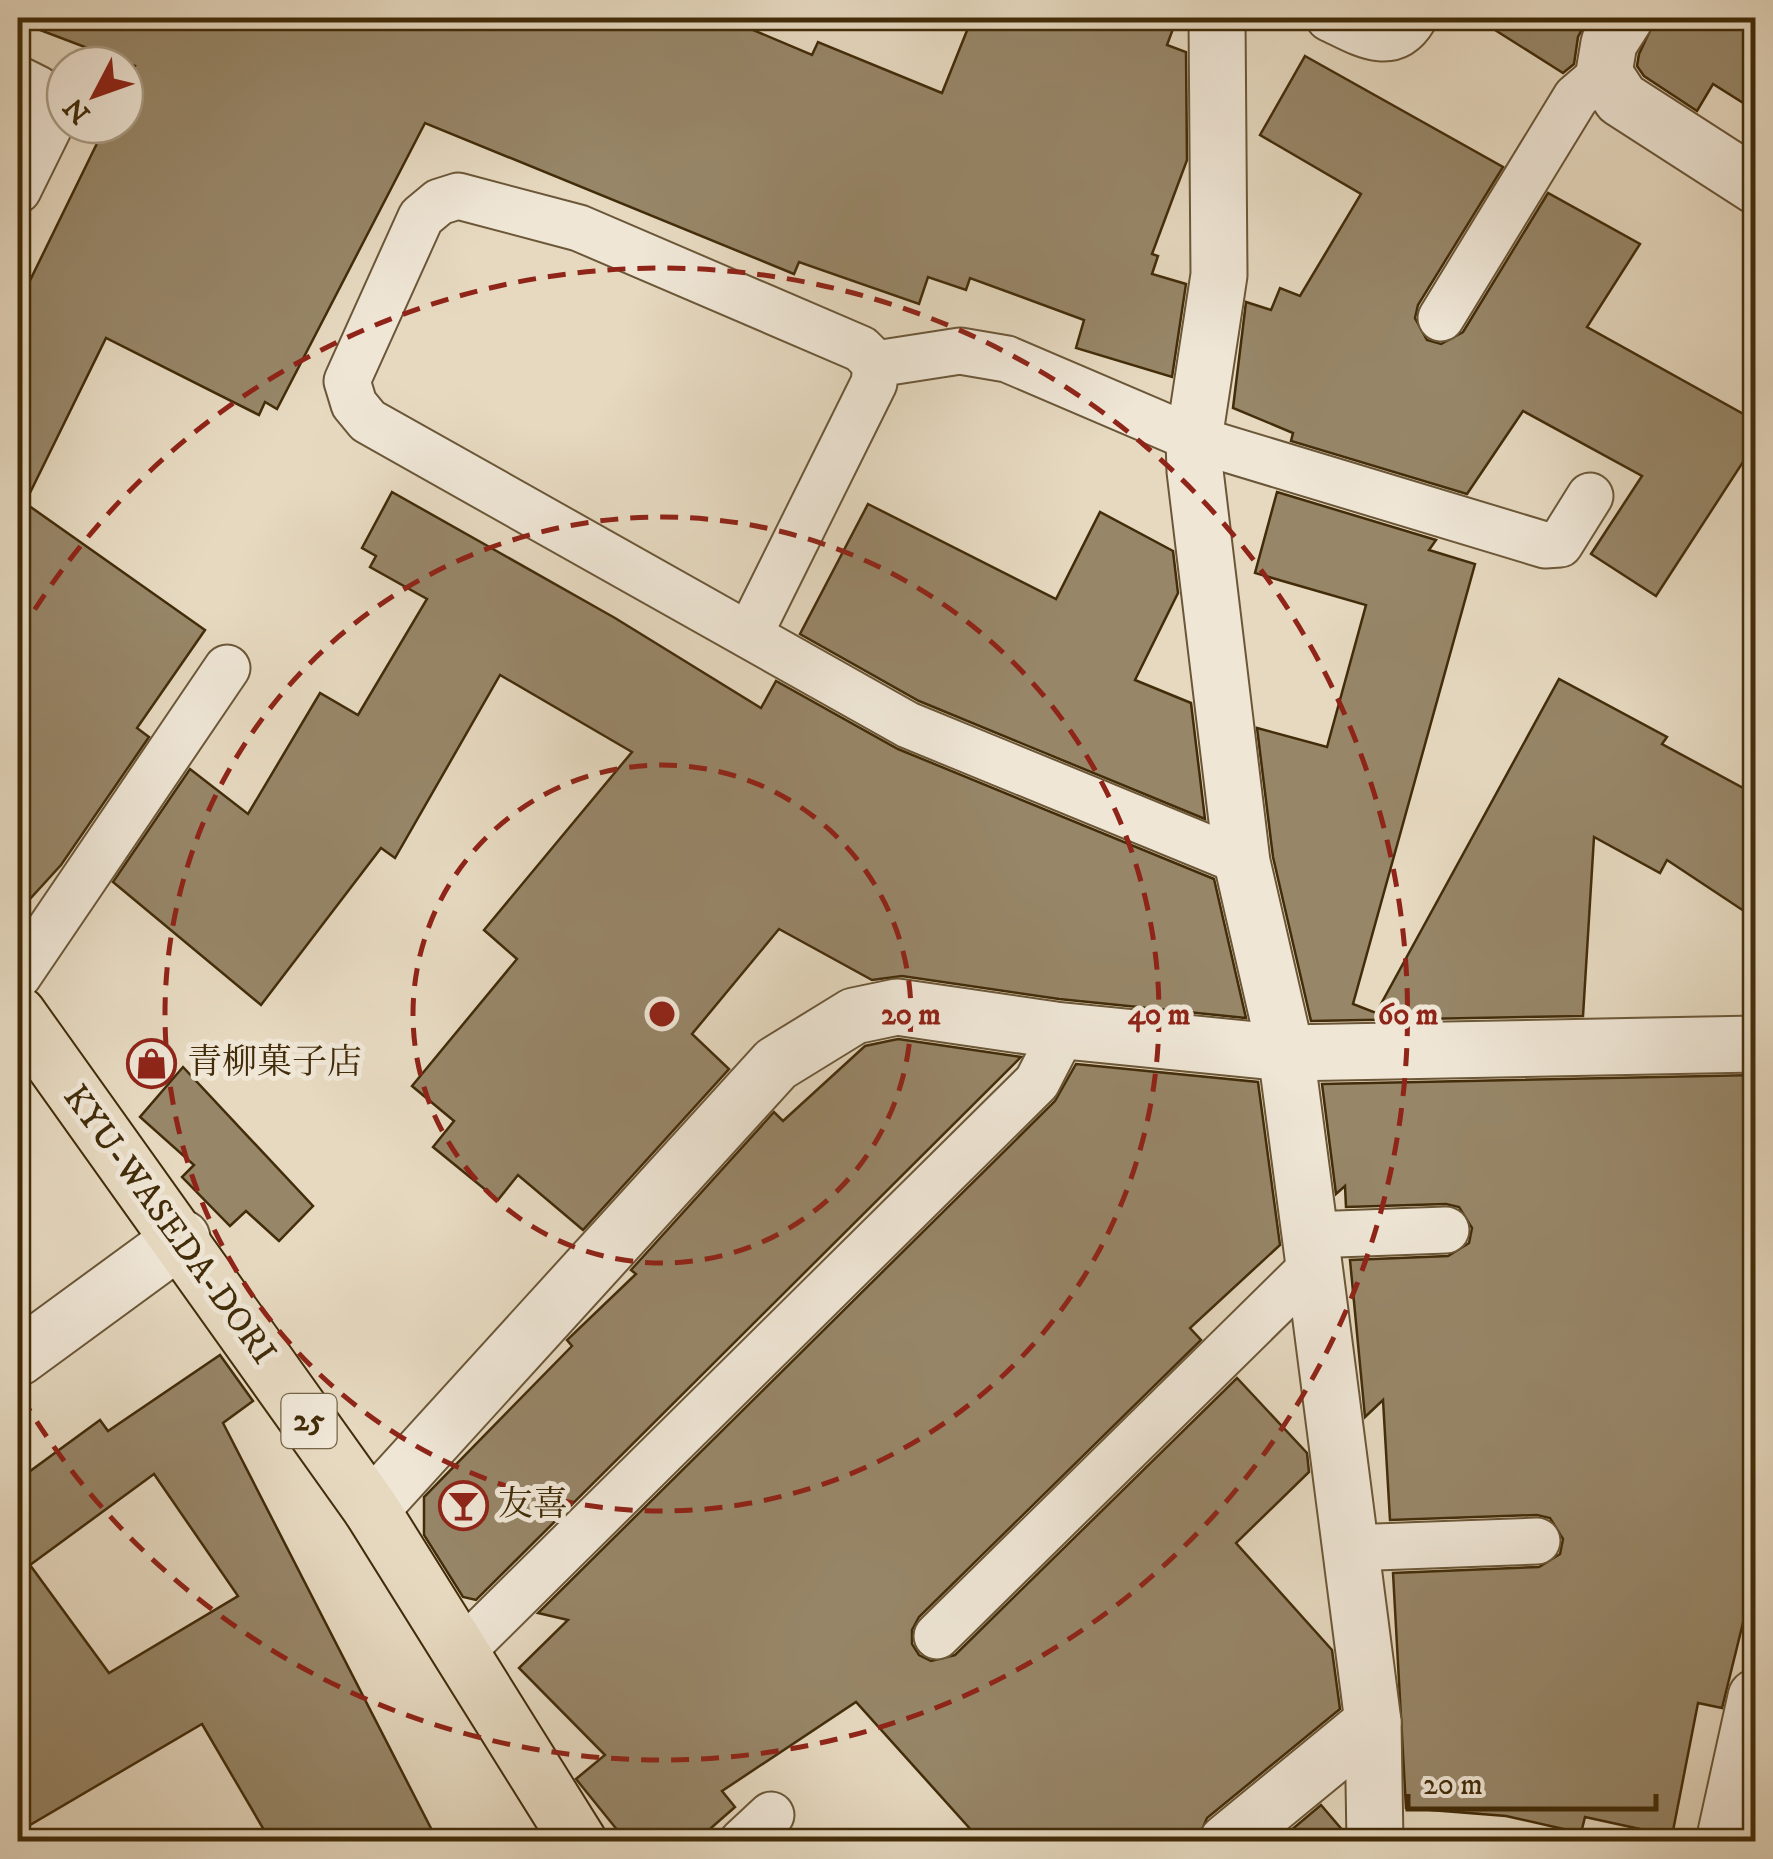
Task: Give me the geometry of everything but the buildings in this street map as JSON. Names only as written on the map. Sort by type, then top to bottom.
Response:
[{"type":"main road","name":"KYU-WASEDA-DORI","points":[[18,1014],[182,1238],[371,1509],[579,1842]]},
{"type":"street","points":[[1217,18],[1219,274],[1194,439],[1242,862],[1286,1054],[1373,1722],[1375,1842]]},
{"type":"street","points":[[1625,18],[1609,42],[1604,73],[1621,99],[1756,186]]},
{"type":"street","points":[[371,1509],[776,1064],[872,1009],[896,1007],[1055,1030],[1286,1054],[1756,1044]]},
{"type":"street","points":[[18,1358],[182,1238]]},
{"type":"street","points":[[1724,1842],[1756,1696]]},
{"type":"street","points":[[1227,1842],[1373,1722]]},
{"type":"lane","points":[[1329,18],[1375,40],[1391,38],[1408,28],[1414,18]]},
{"type":"lane","points":[[1441,318],[1576,97],[1604,73]]},
{"type":"lane","points":[[18,79],[38,89],[51,104],[51,123],[18,190]]},
{"type":"lane","points":[[748,636],[874,383],[876,364],[861,348],[578,228],[458,196],[439,202],[421,217],[347,382],[354,404],[368,421],[748,636],[908,724],[1242,862]]},
{"type":"lane","points":[[876,364],[960,351],[1007,359],[1194,439],[1545,545],[1560,544],[1571,533],[1590,496]]},
{"type":"lane","points":[[18,976],[227,668]]},
{"type":"lane","points":[[462,1652],[1036,1082],[1054,1050],[1055,1030]]},
{"type":"lane","points":[[937,1636],[1312,1250],[1446,1230]]},
{"type":"lane","points":[[1348,1548],[1537,1541]]},
{"type":"place","name":"青柳菓子店","points":[[152,1063]]},
{"type":"place","name":"友喜","points":[[463,1505]]}]
